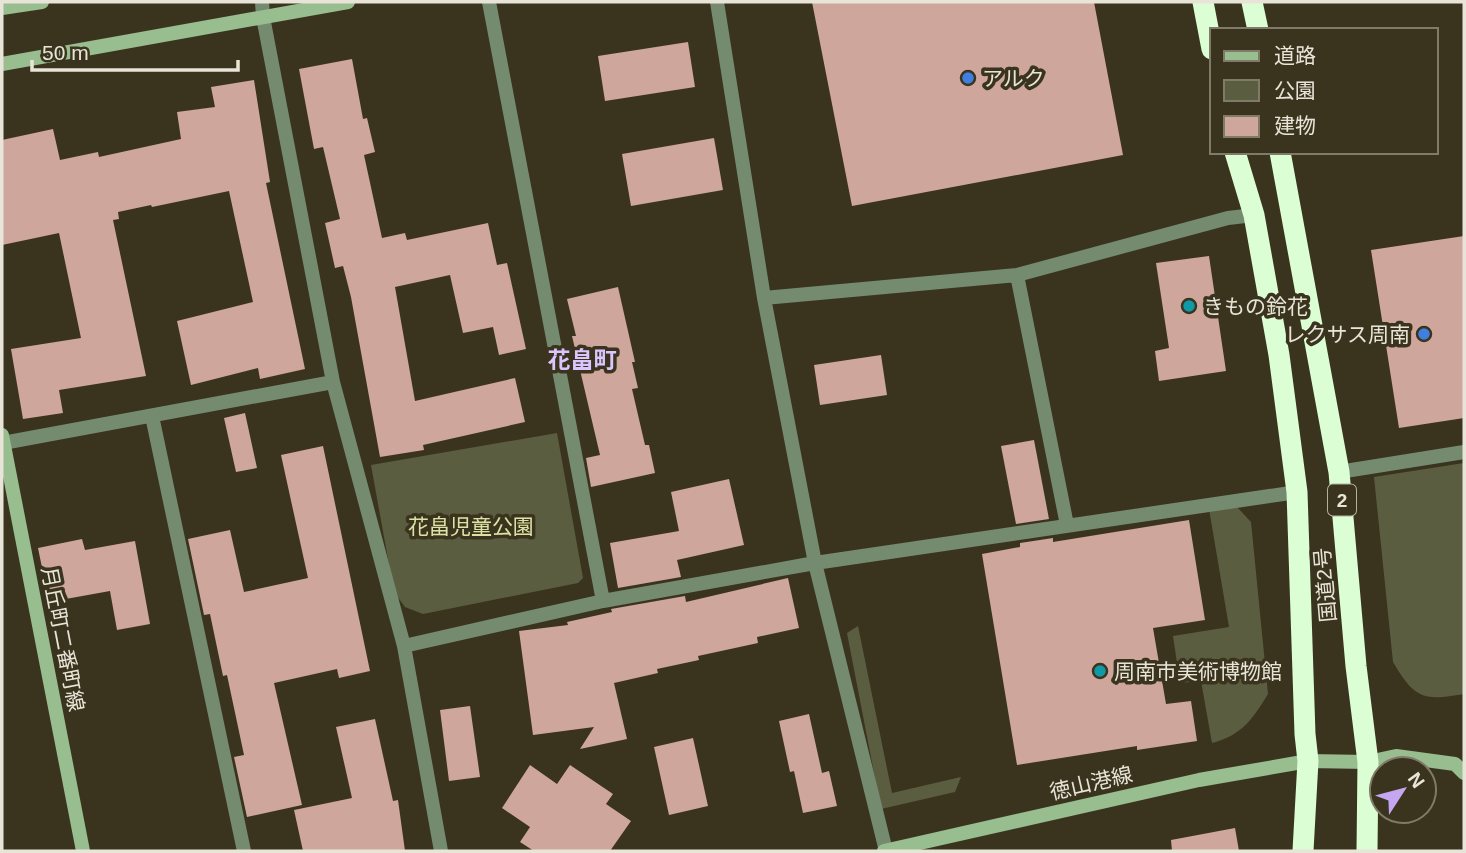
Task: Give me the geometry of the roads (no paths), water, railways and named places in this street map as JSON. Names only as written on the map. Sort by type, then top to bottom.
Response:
[{"type":"highway","points":[[1203,2],[1210,39]]},
{"type":"highway","points":[[1252,2],[1258,28]]},
{"type":"highway","name":"国道2号","points":[[1236,154],[1254,215],[1279,355],[1297,492],[1308,761],[1303,851]]},
{"type":"highway","name":"国道2号","points":[[1280,154],[1339,471],[1356,666],[1368,762],[1367,851]]},
{"type":"street","points":[[2,8],[42,2]]},
{"type":"street","points":[[262,2],[333,382],[404,646],[441,851]]},
{"type":"street","points":[[2,64],[199,31],[348,2]]},
{"type":"street","points":[[489,2],[603,601]]},
{"type":"street","points":[[717,2],[764,298],[815,563],[885,851]]},
{"type":"street","points":[[764,298],[1017,275],[1228,218],[1254,215]]},
{"type":"street","points":[[1017,275],[1067,525]]},
{"type":"street","points":[[2,440],[152,416],[333,382]]},
{"type":"street","points":[[152,416],[244,851]]},
{"type":"street","name":"月丘町二番町線","points":[[2,440],[83,851]]},
{"type":"street","points":[[1339,471],[1464,452]]},
{"type":"street","points":[[404,646],[603,601],[815,563],[1297,492]]},
{"type":"street","name":"徳山港線","points":[[885,851],[1199,780],[1308,761],[1368,762]]},
{"type":"street","name":"徳山港線","points":[[1438,762],[1455,764],[1464,773]]},
{"type":"place","name":"アルク","points":[[968,78]]},
{"type":"place","name":"きもの鈴花","points":[[1189,306]]},
{"type":"place","name":"レクサス周南","points":[[1424,334]]},
{"type":"place","name":"周南市美術博物館","points":[[1100,671]]},
{"type":"district","name":"花畠町","points":[[582,360]]},
{"type":"park label","name":"花畠児童公園","points":[[471,526]]}]
